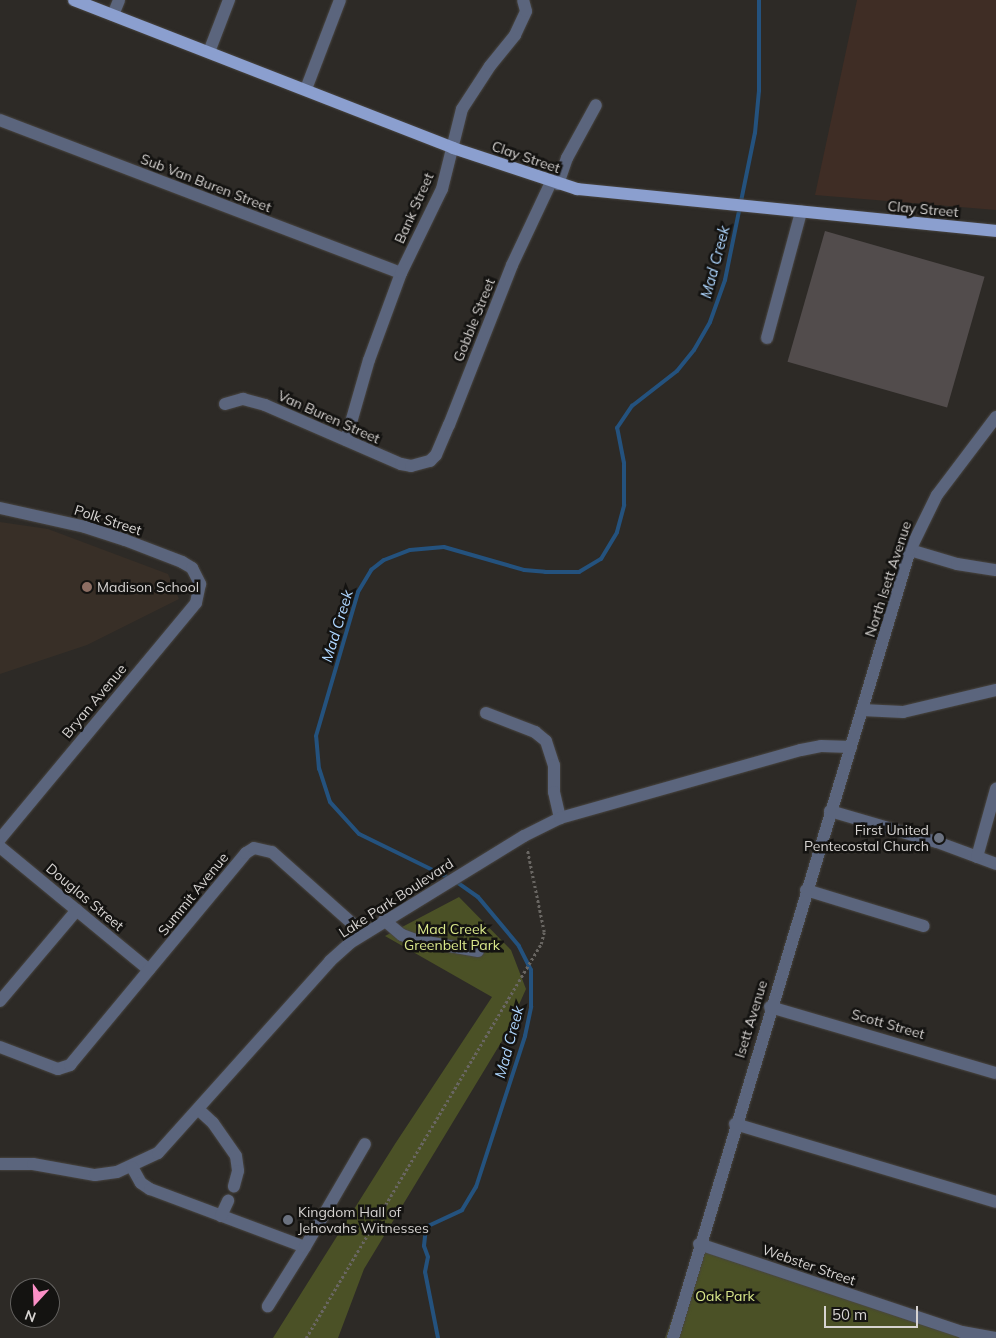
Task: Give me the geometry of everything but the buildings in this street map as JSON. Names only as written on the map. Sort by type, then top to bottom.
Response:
[{"type":"main road","name":"Clay Street","points":[[74,0],[453,148],[554,183],[602,194],[996,231]]},
{"type":"street","points":[[113,15],[119,0]]},
{"type":"street","points":[[209,52],[229,0]]},
{"type":"street","points":[[306,89],[340,0]]},
{"type":"street","name":"Bank Street","points":[[346,440],[370,360],[401,273],[442,189],[462,109],[490,66],[515,35],[526,11],[523,0]]},
{"type":"street","name":"Gobble Street","points":[[422,464],[436,455],[512,265],[596,105]]},
{"type":"street","name":"Sub Van Buren Street","points":[[0,120],[401,273]]},
{"type":"street","points":[[767,338],[800,212]]},
{"type":"street","name":"Van Buren Street","points":[[225,404],[243,399],[251,400],[401,464],[422,464]]},
{"type":"street","name":"North Isett Avenue","points":[[862,710],[910,550],[937,496],[996,417]]},
{"type":"street","name":"Polk Street","points":[[0,508],[85,527],[125,540],[182,562],[199,578]]},
{"type":"street","points":[[910,550],[958,564],[996,570]]},
{"type":"street","name":"Bryan Avenue","points":[[0,839],[196,602],[200,592],[199,578]]},
{"type":"street","points":[[862,710],[903,712],[996,690]]},
{"type":"street","name":"Isett Avenue","points":[[673,1338],[770,1006],[862,710]]},
{"type":"street","points":[[486,713],[535,732],[546,742],[554,765],[554,792],[560,818]]},
{"type":"street","name":"Lake Park Boulevard","points":[[0,1164],[33,1164],[95,1175],[132,1167],[158,1153],[199,1110],[330,961],[363,933],[524,836],[560,818],[801,750],[851,747]]},
{"type":"street","points":[[978,857],[996,789]]},
{"type":"street","points":[[830,810],[996,864]]},
{"type":"street","name":"Douglas Street","points":[[0,847],[150,970]]},
{"type":"street","name":"Summit Avenue","points":[[0,1047],[65,1068],[78,1058],[246,852],[254,848],[272,852],[363,933]]},
{"type":"street","points":[[806,890],[924,926]]},
{"type":"street","points":[[0,1001],[78,910]]},
{"type":"street","points":[[384,920],[402,935],[416,940],[478,951]]},
{"type":"street","name":"Scott Street","points":[[770,1006],[996,1073]]},
{"type":"street","points":[[199,1110],[213,1123],[236,1156],[238,1171],[234,1186]]},
{"type":"street","points":[[735,1124],[996,1202]]},
{"type":"street","points":[[268,1306],[365,1144]]},
{"type":"street","points":[[132,1167],[141,1183],[150,1189],[305,1247]]},
{"type":"street","points":[[221,1216],[228,1201]]},
{"type":"street","name":"Webster Street","points":[[699,1244],[962,1332],[996,1338]]},
{"type":"path","points":[[306,1338],[541,944],[544,932],[524,836]]},
{"type":"shaded area","points":[[857,0],[996,0],[996,210],[815,195]]},
{"type":"shaded area","name":"Madison School","points":[[0,522],[48,529],[168,574],[179,599],[87,645],[0,674]]},
{"type":"green space","name":"Mad Creek Greenbelt Park","points":[[459,897],[511,950],[526,989],[505,1036],[364,1269],[338,1338],[273,1338],[395,1144],[492,997],[385,936]]},
{"type":"green space","name":"Oak Park","points":[[699,1244],[996,1338],[665,1338]]},
{"type":"waterway","name":"Mad Creek","points":[[449,878],[359,834],[330,802],[319,769],[316,736],[358,592],[371,570],[384,560],[410,550],[444,547],[524,570],[545,572],[579,572],[601,559],[617,532],[624,505],[624,463],[617,428],[632,406],[677,371],[694,350],[710,322],[725,280],[755,133],[759,91],[759,0]]},
{"type":"waterway","name":"Mad Creek","points":[[438,1338],[425,1272],[428,1257],[424,1246],[426,1227],[462,1210],[476,1187],[525,1036],[531,1007],[531,970],[519,946],[478,897],[455,881]]},
{"type":"place","name":"Madison School","points":[[87,587]]},
{"type":"place","name":"First United Pentecostal Church","points":[[939,838]]},
{"type":"place","name":"Kingdom Hall of Jehovahs Witnesses","points":[[288,1220]]}]
